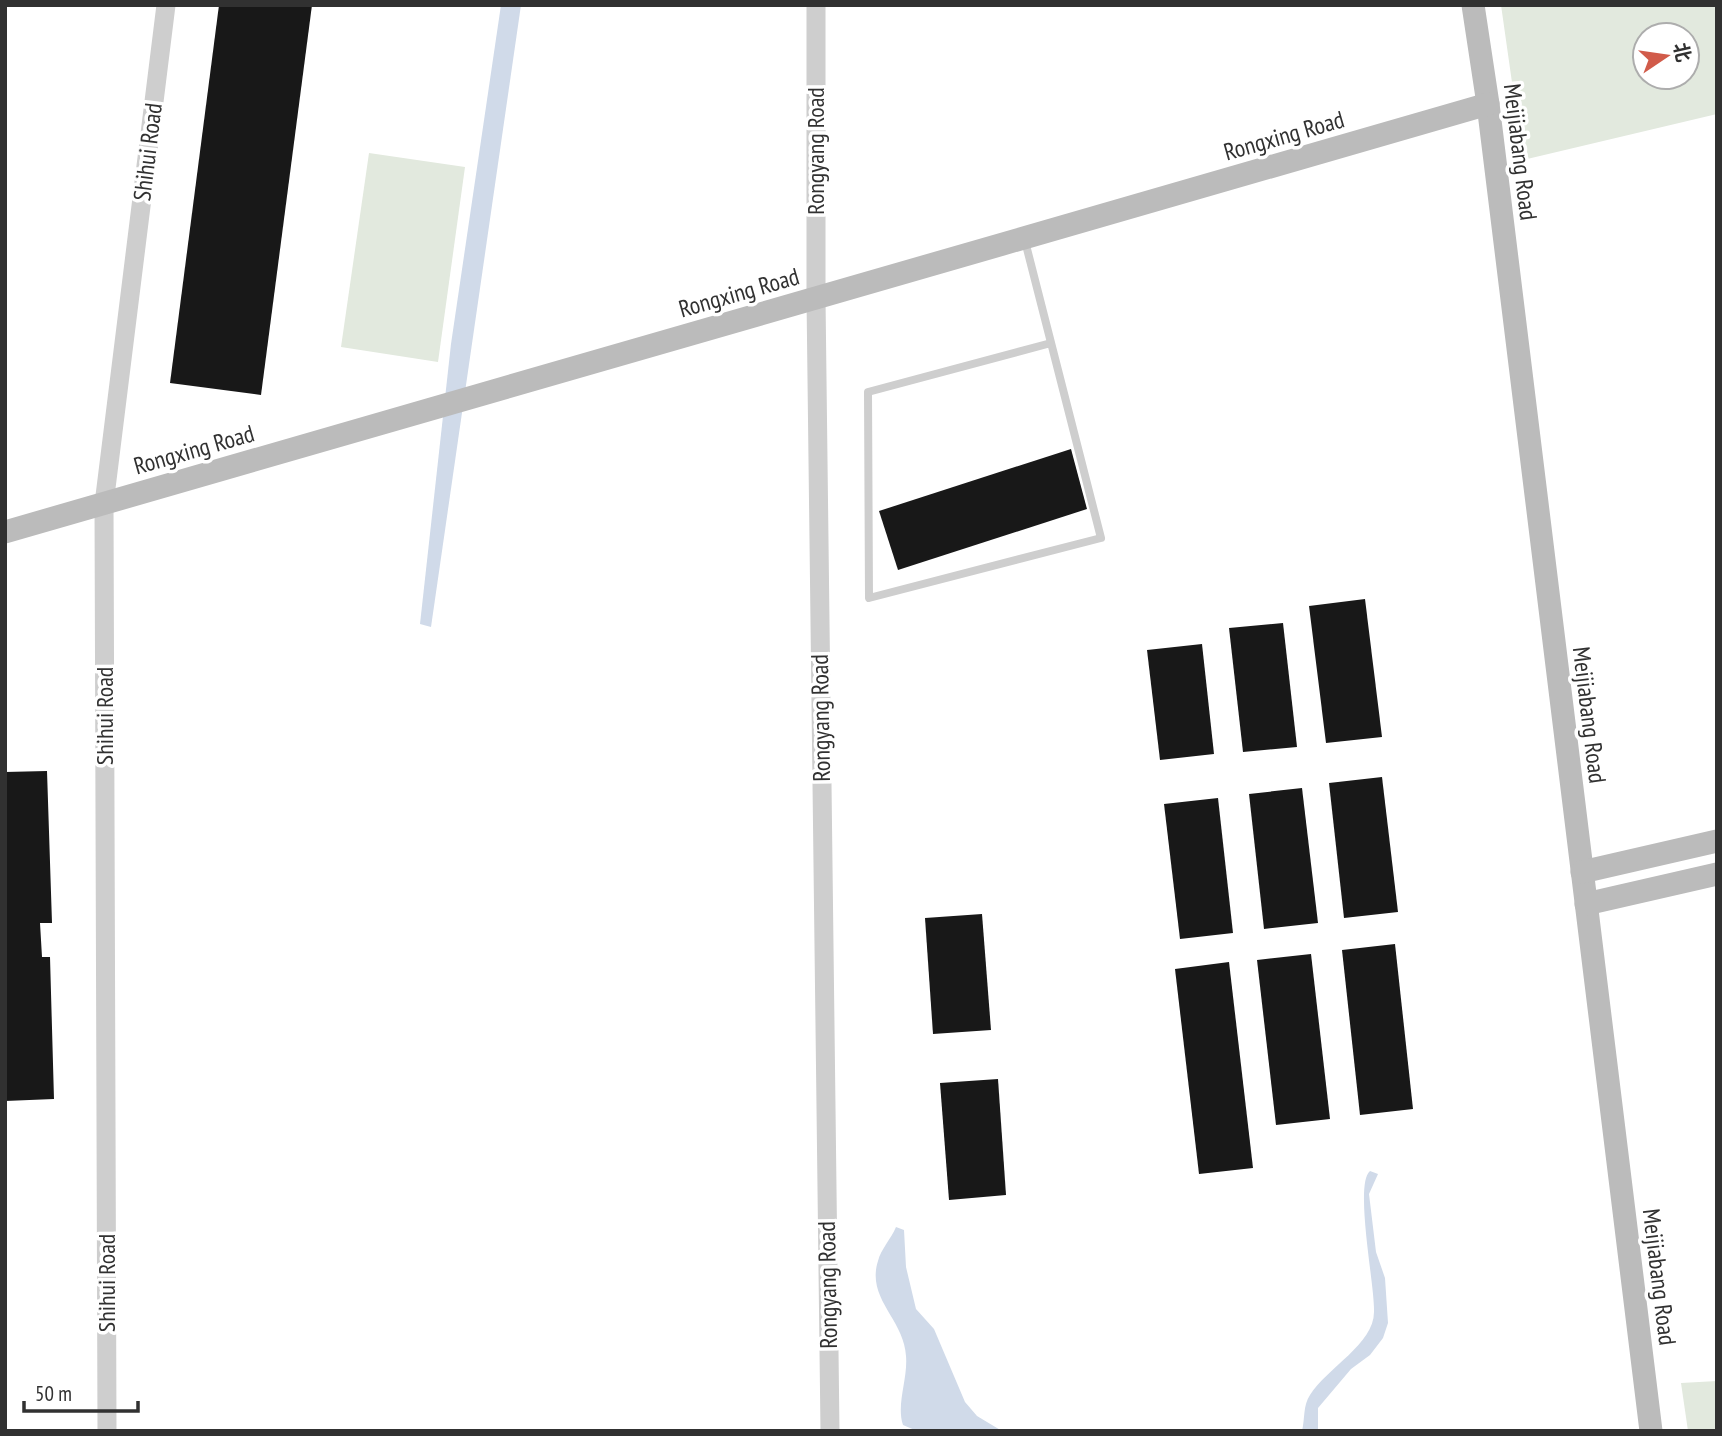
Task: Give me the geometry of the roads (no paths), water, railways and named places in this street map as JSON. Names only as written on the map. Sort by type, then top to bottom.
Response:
[{"type":"main road","name":"Meijiabang Road","points":[[1473,5],[1488,104],[1651,1431]]},
{"type":"main road","name":"Rongxing Road","points":[[5,532],[1488,104]]},
{"type":"main road","points":[[1582,872],[1717,841]]},
{"type":"main road","points":[[1586,904],[1717,874]]},
{"type":"street","name":"Shihui Road","points":[[107,1431],[104,504],[166,5]]},
{"type":"street","name":"Rongyang Road","points":[[816,5],[816,298],[830,1431]]},
{"type":"lane","points":[[1024,238],[1051,343],[1101,538],[869,598],[868,393],[1051,343]]},
{"type":"water","points":[[501,5],[521,5],[431,627],[420,624],[451,344]]},
{"type":"water","points":[[1370,1171],[1378,1174],[1369,1194],[1376,1252],[1385,1278],[1388,1323],[1383,1338],[1370,1355],[1351,1369],[1318,1408],[1318,1431],[1302,1431],[1310,1395],[1358,1345],[1372,1324],[1374,1312],[1364,1214],[1366,1180]]},
{"type":"water","points":[[896,1227],[904,1230],[906,1267],[916,1309],[934,1329],[965,1402],[977,1416],[1002,1431],[917,1431],[903,1425],[901,1409],[906,1365],[904,1343],[881,1298],[876,1274],[879,1257]]}]
